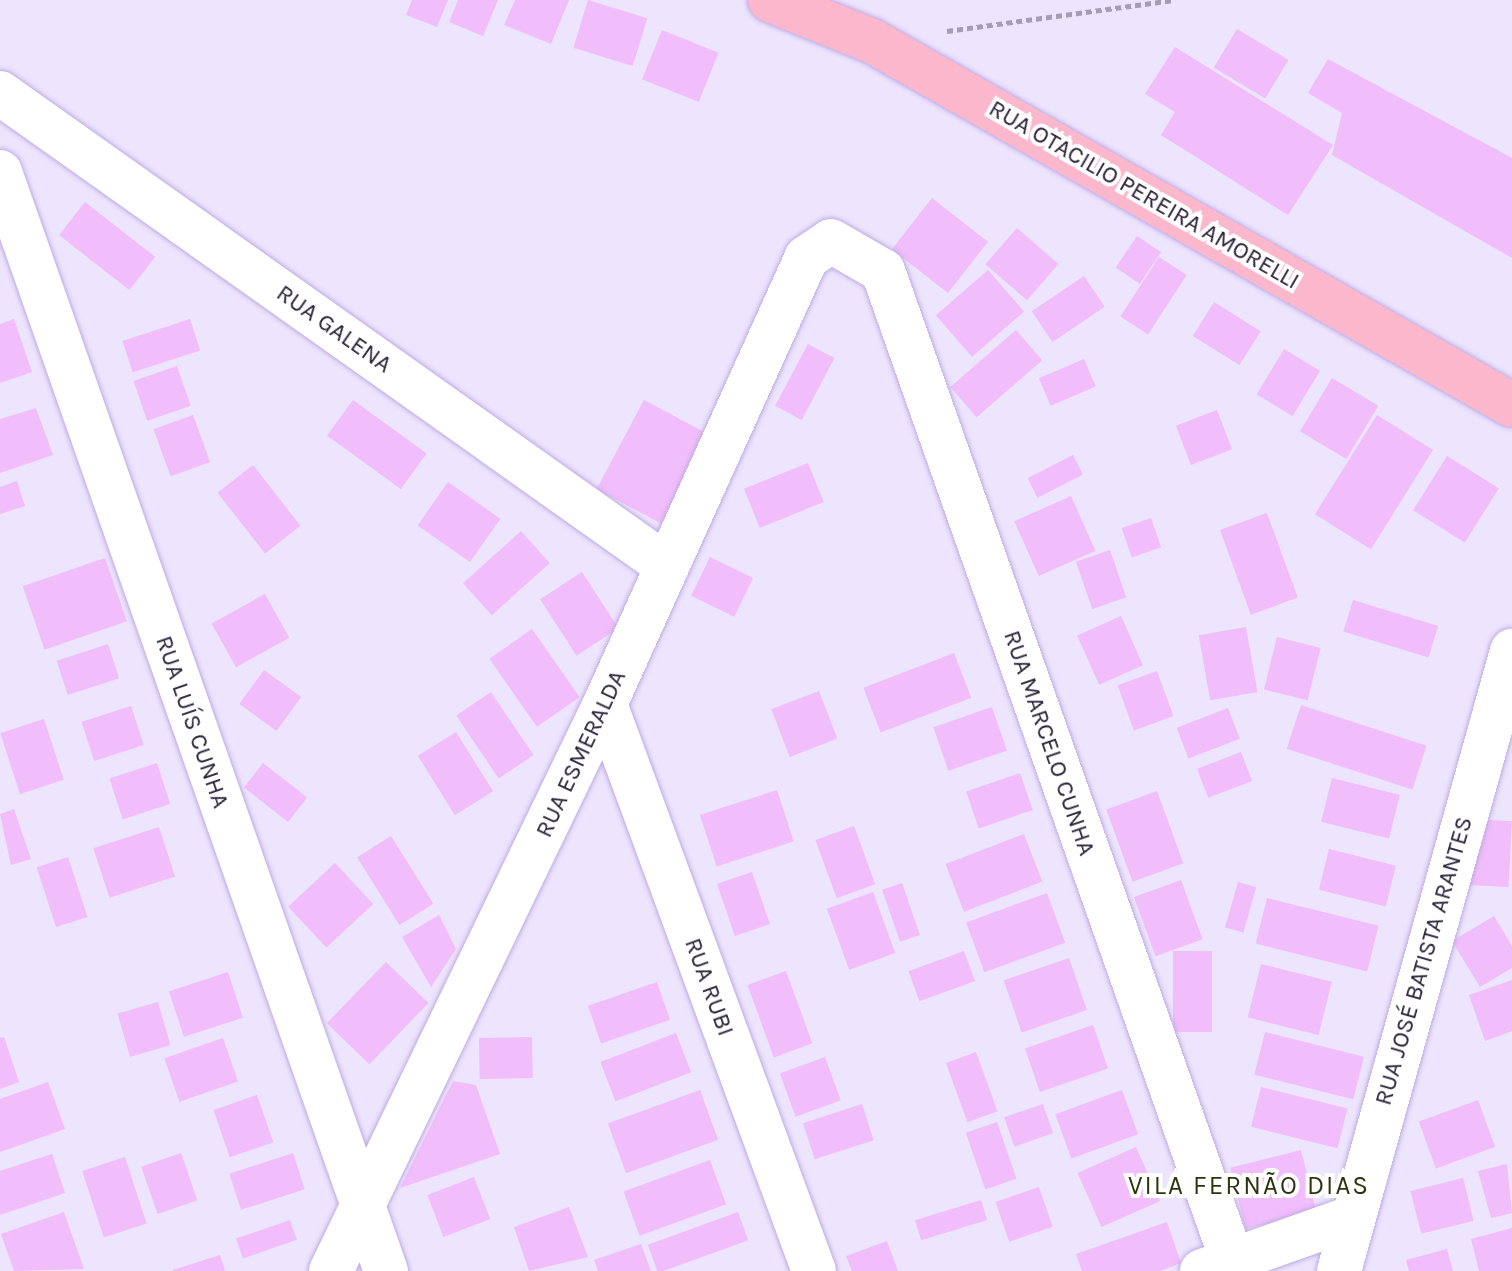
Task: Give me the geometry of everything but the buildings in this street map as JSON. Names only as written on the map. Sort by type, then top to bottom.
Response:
[{"type":"main road","name":"RUA OTACILIO PEREIRA AMORELLI","points":[[770,0],[872,41],[1512,405]]},
{"type":"street","name":"RUA GALENA","points":[[0,93],[667,566]]},
{"type":"street","name":"RUA LUÍS CUNHA","points":[[0,172],[386,1271]]},
{"type":"street","name":"RUA ESMERALDA","points":[[331,1271],[364,1210],[605,704],[806,258],[831,241]]},
{"type":"street","name":"RUA MARCELO CUNHA","points":[[831,241],[883,271],[1223,1267]]},
{"type":"street","name":"RUA JOSÉ BATISTA ARANTES","points":[[1339,1271],[1351,1218],[1512,651]]},
{"type":"street","name":"RUA RUBI","points":[[605,704],[814,1271]]},
{"type":"street","points":[[1223,1267],[1351,1218]]},
{"type":"path","points":[[872,41],[1172,0]]},
{"type":"district","name":"VILA FERNÃO DIAS","points":[[1249,1186]]}]
